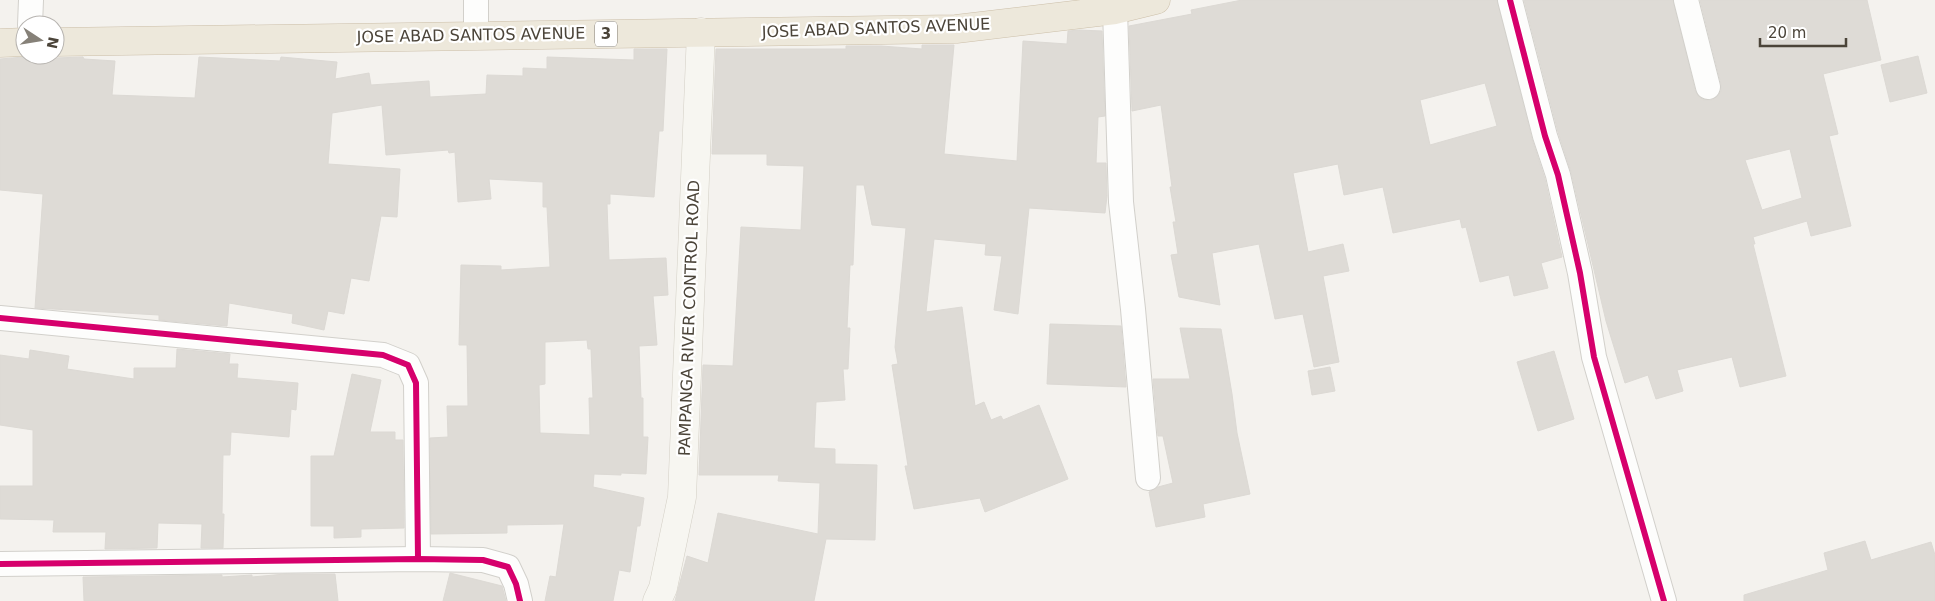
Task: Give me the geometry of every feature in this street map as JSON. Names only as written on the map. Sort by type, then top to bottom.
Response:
[{"type":"highway","name":"JOSE ABAD SANTOS AVENUE","points":[[65,42],[956,29],[1115,10],[1156,0]]},
{"type":"highway","points":[[0,43],[15,42]]},
{"type":"main road","name":"PAMPANGA RIVER CONTROL ROAD","points":[[657,601],[663,588],[682,497],[701,32]]},
{"type":"street","points":[[30,15],[31,0]]},
{"type":"street","points":[[476,0],[476,35]]},
{"type":"street","points":[[1510,0],[1545,136],[1558,175],[1580,273],[1594,356],[1664,601]]},
{"type":"street","points":[[1686,0],[1708,87]]},
{"type":"street","points":[[1115,10],[1121,202],[1133,309],[1148,478]]},
{"type":"street","points":[[0,318],[383,356],[408,365],[416,384],[418,559]]},
{"type":"street","points":[[0,564],[418,559],[483,560],[508,567],[516,584],[520,601]]},
{"type":"building","points":[[1242,0],[1497,0],[1532,139],[1545,179],[1562,257],[1541,263],[1548,288],[1514,296],[1509,275],[1480,282],[1466,227],[1462,228],[1460,219],[1393,233],[1383,187],[1344,195],[1338,164],[1293,173],[1308,252],[1343,244],[1349,271],[1323,276],[1339,362],[1314,367],[1303,314],[1275,319],[1259,244],[1212,253],[1220,305],[1179,297],[1171,255],[1178,254],[1173,222],[1176,222],[1170,187],[1172,187],[1161,105],[1132,111],[1129,26],[1192,14],[1191,10]],"holes":[[[1485,83],[1497,126],[1430,145],[1420,100]]]},
{"type":"building","points":[[1524,0],[1673,0],[1695,90],[1699,97],[1704,100],[1711,100],[1718,96],[1721,91],[1721,84],[1700,0],[1867,0],[1881,60],[1823,74],[1838,134],[1829,136],[1851,226],[1811,236],[1807,221],[1753,237],[1755,244],[1753,244],[1786,376],[1740,387],[1732,357],[1677,370],[1683,391],[1656,399],[1648,375],[1625,383],[1606,321],[1571,172],[1558,132]],"holes":[[[1790,149],[1802,198],[1762,210],[1745,160]]]},
{"type":"building","points":[[1068,31],[1102,31],[1105,116],[1098,117],[1096,163],[1106,163],[1107,196],[1105,213],[1029,208],[1018,314],[994,310],[1002,256],[985,255],[986,244],[934,239],[926,312],[962,307],[975,406],[984,402],[991,420],[1001,416],[1003,420],[1039,405],[1068,479],[985,512],[980,498],[914,509],[905,466],[908,466],[892,365],[898,364],[895,347],[906,228],[872,225],[864,185],[856,185],[853,265],[850,265],[847,328],[850,328],[848,369],[843,369],[845,400],[816,402],[814,448],[835,449],[835,464],[877,465],[875,540],[826,539],[814,601],[675,601],[687,556],[708,563],[718,513],[818,534],[820,483],[778,481],[779,475],[699,475],[703,365],[733,366],[741,227],[801,230],[804,166],[767,165],[767,154],[712,154],[716,49],[846,49],[846,46],[881,46],[922,49],[922,45],[954,45],[944,154],[1017,161],[1023,41],[1067,44]]},
{"type":"building","points":[[634,49],[667,49],[663,131],[659,131],[654,197],[610,194],[610,204],[607,204],[609,260],[666,258],[668,295],[653,296],[657,345],[639,346],[641,398],[643,398],[643,437],[648,437],[646,474],[594,474],[593,487],[644,498],[640,526],[637,526],[630,572],[619,570],[613,601],[545,601],[550,576],[556,577],[564,524],[507,525],[507,533],[431,534],[430,438],[448,437],[447,406],[468,406],[467,345],[459,345],[461,265],[501,266],[501,270],[550,267],[547,207],[543,207],[543,182],[489,179],[491,199],[458,202],[455,152],[449,153],[448,150],[386,155],[382,105],[332,113],[328,164],[400,169],[397,217],[381,216],[369,281],[351,278],[344,314],[328,311],[324,330],[292,323],[293,314],[229,303],[227,326],[159,320],[159,315],[35,308],[43,194],[0,190],[0,59],[15,58],[15,65],[65,65],[65,58],[83,57],[84,59],[115,61],[112,95],[195,98],[199,57],[280,61],[281,57],[337,62],[335,79],[369,73],[371,85],[429,81],[430,97],[486,94],[487,75],[523,76],[523,68],[547,69],[547,57],[634,60]],"holes":[[[587,340],[588,349],[591,349],[593,398],[589,398],[590,435],[540,433],[539,385],[545,384],[545,342]]]},
{"type":"building","points":[[1918,56],[1927,93],[1890,102],[1881,65]]},
{"type":"building","points":[[1050,324],[1121,326],[1126,387],[1047,384]]},
{"type":"building","points":[[1180,328],[1221,329],[1237,433],[1250,494],[1203,504],[1205,517],[1156,527],[1149,492],[1158,487],[1173,483],[1163,436],[1158,436],[1153,379],[1190,379]]},
{"type":"building","points":[[177,349],[230,354],[229,364],[238,364],[237,378],[298,383],[296,410],[291,409],[289,437],[231,432],[230,455],[223,455],[223,548],[201,548],[202,524],[158,523],[157,548],[105,549],[106,532],[53,532],[54,520],[0,519],[0,486],[33,486],[33,430],[0,425],[0,355],[29,359],[30,350],[69,356],[67,369],[134,379],[134,368],[176,368]]},
{"type":"building","points":[[1554,351],[1574,419],[1538,431],[1517,362]]},
{"type":"building","points":[[1330,367],[1335,391],[1312,395],[1308,371]]},
{"type":"building","points":[[352,374],[381,380],[370,432],[395,432],[395,440],[403,440],[404,528],[361,529],[361,537],[334,538],[334,526],[311,526],[311,456],[334,456]]},
{"type":"building","points":[[1865,541],[1871,560],[1931,542],[1935,555],[1935,601],[1744,601],[1744,595],[1828,570],[1824,553]]},
{"type":"building","points":[[450,573],[502,586],[506,601],[443,601]]},
{"type":"building","points":[[285,574],[335,574],[338,601],[84,601],[83,577],[222,575],[222,577],[252,575],[252,577]]},
{"type":"cycle path","points":[[1510,0],[1545,136],[1558,175],[1580,273],[1594,357],[1664,601]]},
{"type":"cycle path","points":[[0,318],[383,355],[408,365],[416,383],[418,559]]},
{"type":"cycle path","points":[[0,564],[418,559],[483,560],[508,567],[516,584],[520,601]]}]
